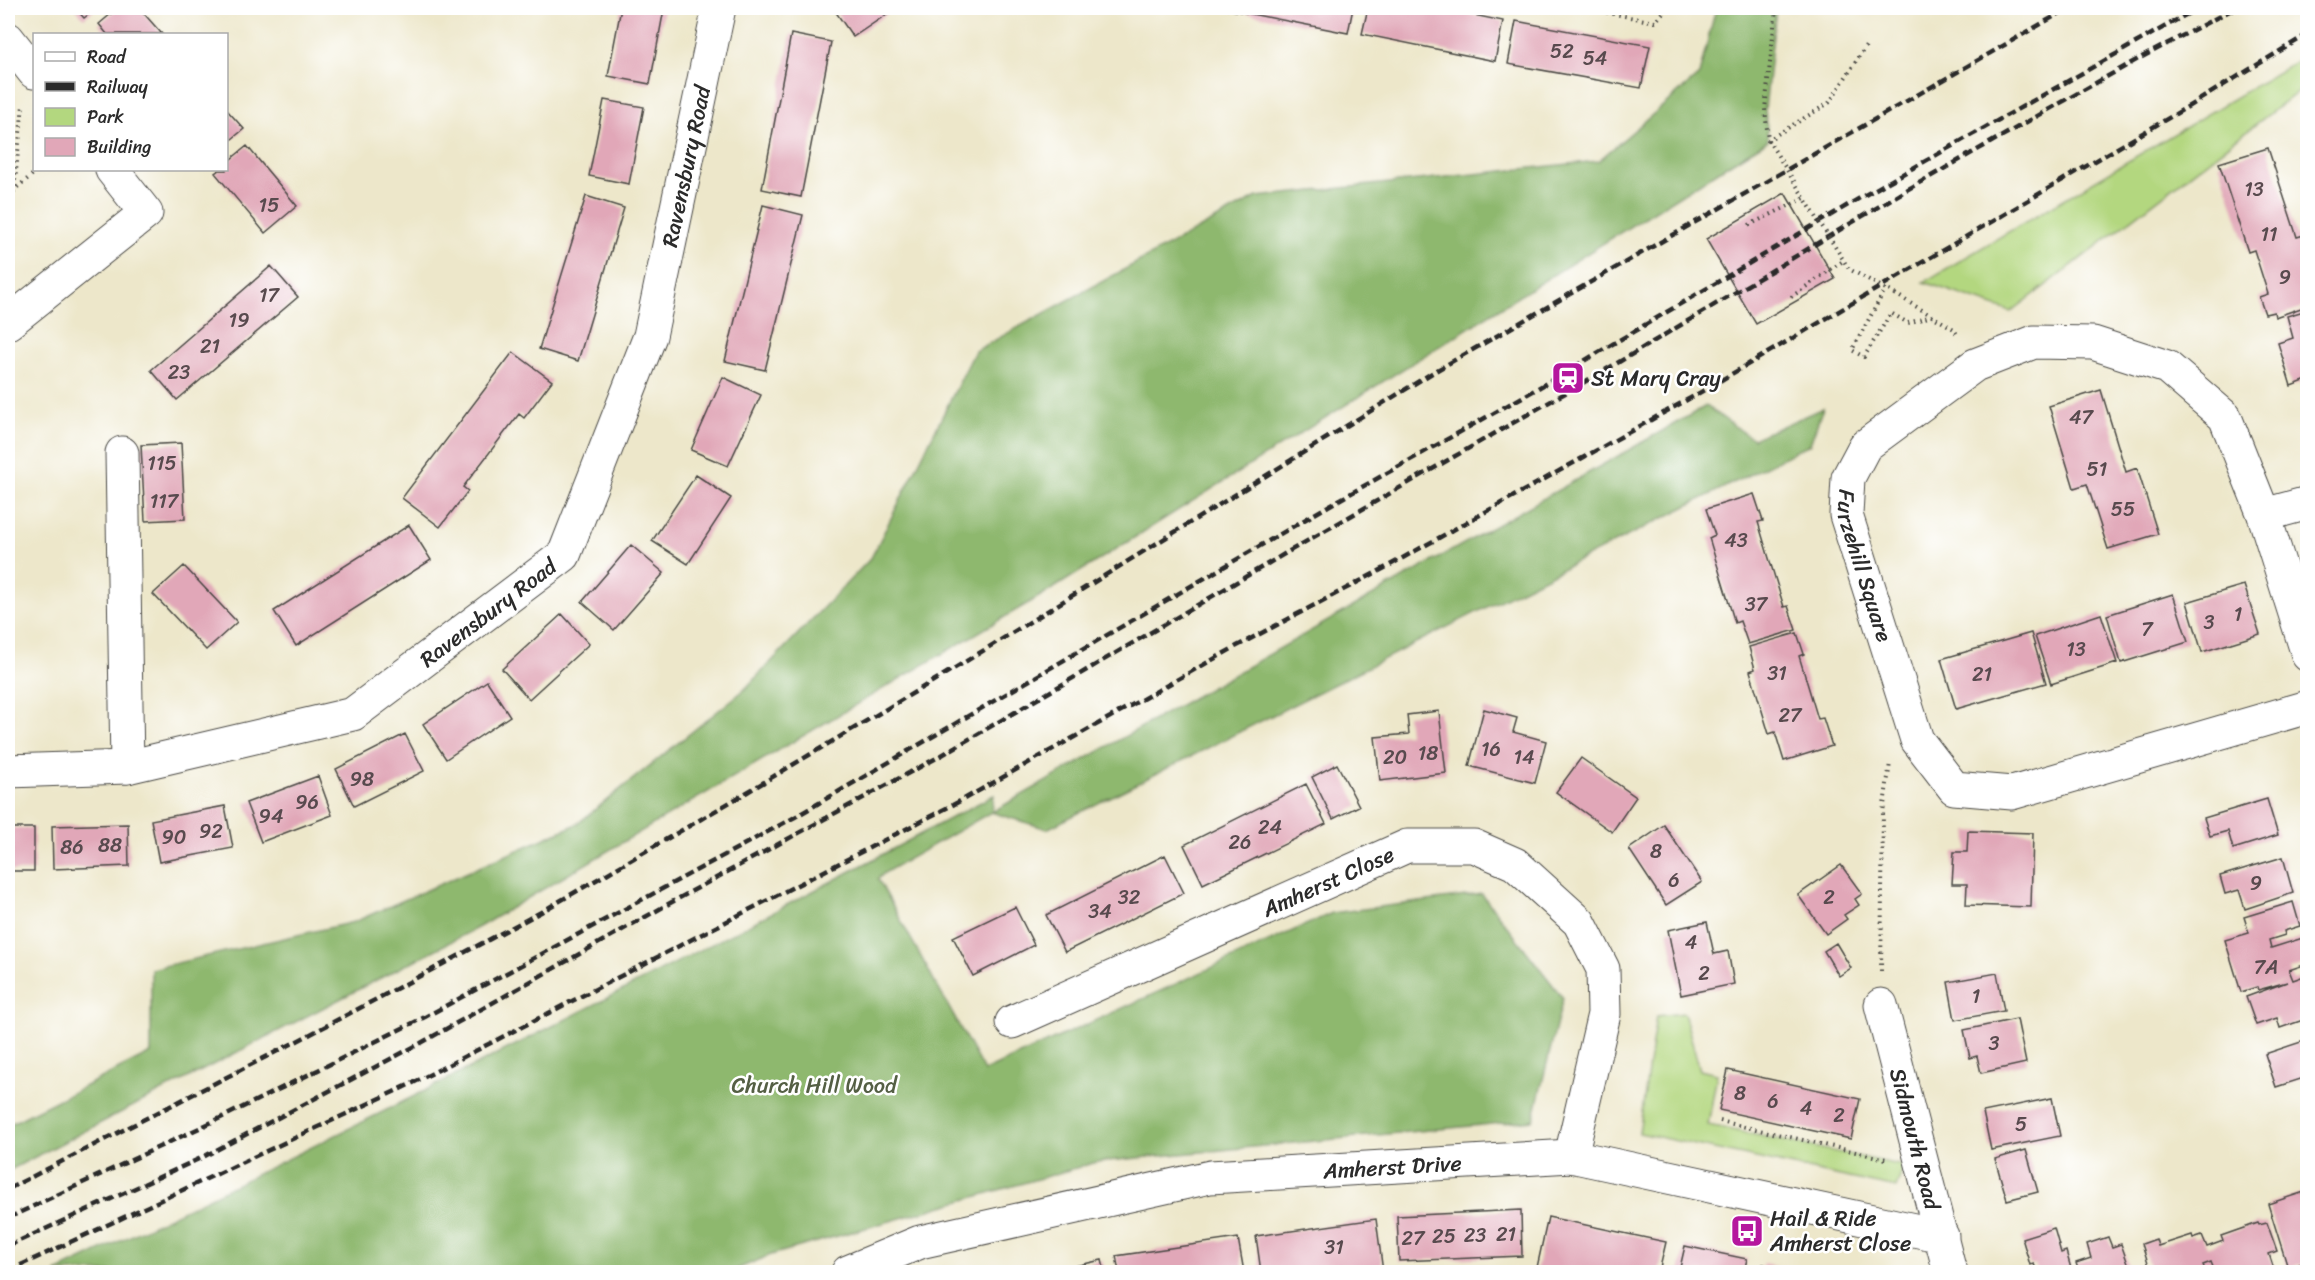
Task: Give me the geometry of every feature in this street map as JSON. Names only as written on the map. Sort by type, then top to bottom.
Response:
[{"type":"street","name":"Ravensbury Road","points":[[8,771],[127,767],[353,714],[564,555],[650,336],[719,8]]},
{"type":"street","points":[[8,322],[146,213],[113,171]]},
{"type":"street","name":"Furzehill Square","points":[[2307,655],[2264,515],[2225,417],[2167,368],[2093,343],[2034,342],[1976,365],[1865,446],[1848,478],[1846,515],[1917,740],[1954,788],[2012,793],[2307,707]]},
{"type":"street","points":[[123,453],[127,767]]},
{"type":"street","points":[[2264,515],[2307,503]]},
{"type":"street","name":"Amherst Close","points":[[1012,1022],[1407,846],[1474,846],[1515,864],[1579,922],[1604,969],[1604,1014],[1571,1156]]},
{"type":"street","name":"Sidmouth Road","points":[[1881,1005],[1950,1272]]},
{"type":"street","name":"Amherst Drive","points":[[848,1272],[920,1242],[1210,1177],[1571,1156],[1941,1236]]},
{"type":"path","points":[[1583,8],[1655,22],[1667,8]]},
{"type":"path","points":[[1776,8],[1765,109],[1768,140],[1849,269],[1886,288],[1954,329],[1976,365]]},
{"type":"path","points":[[1768,140],[1829,103],[1866,46]]},
{"type":"path","points":[[8,228],[14,190],[23,58]]},
{"type":"path","points":[[8,195],[37,171]]},
{"type":"path","points":[[1749,225],[1805,198]]},
{"type":"path","points":[[1791,297],[1843,261]]},
{"type":"path","points":[[1886,288],[1852,350],[1864,357],[1891,313],[1908,323],[1932,316]]},
{"type":"path","points":[[1881,1005],[1882,812]]},
{"type":"path","points":[[1720,1121],[1923,1168]]},
{"type":"green space","points":[[1716,8],[1776,8],[1765,109],[1768,140],[1054,588],[479,927],[8,1171],[8,1125],[151,1053],[151,969],[354,922],[577,824],[744,690],[871,558],[975,351],[1257,197],[1598,161],[1699,75]]},
{"type":"green space","points":[[2307,55],[2307,85],[2011,312],[1924,282]]},
{"type":"green space","name":"Church Hill Wood","points":[[1706,406],[1753,439],[1823,408],[1810,444],[1047,829],[991,812],[884,873],[878,879],[984,1071],[1332,913],[1482,894],[1563,998],[1533,1120],[1097,1162],[771,1255],[730,1272],[56,1272],[528,1039],[994,795],[992,812]]},
{"type":"green space","points":[[1684,1013],[1700,1070],[1717,1074],[1708,1125],[1904,1166],[1896,1188],[1639,1133],[1656,1016]]},
{"type":"building","points":[[75,8],[97,8],[84,18]]},
{"type":"building","points":[[118,8],[139,8],[161,33],[106,33],[99,24]]},
{"type":"building","points":[[621,8],[664,9],[650,84],[608,76]]},
{"type":"building","points":[[833,8],[896,8],[853,37]]},
{"type":"building","points":[[1221,8],[1353,8],[1348,33]]},
{"type":"building","points":[[1368,8],[1440,8],[1503,21],[1495,61],[1362,34]]},
{"type":"building","points":[[1516,21],[1650,46],[1641,88],[1508,64]]},
{"type":"building","points":[[791,34],[831,42],[801,197],[762,189]]},
{"type":"building","points":[[604,100],[644,107],[629,184],[589,176]]},
{"type":"building","points":[[228,111],[244,129],[228,142]]},
{"type":"building","points":[[247,146],[297,206],[265,233],[215,173],[228,171],[228,161]]},
{"type":"building","points":[[2268,148],[2297,237],[2304,235],[2307,246],[2307,306],[2275,317],[2274,312],[2265,314],[2259,297],[2268,294],[2254,250],[2248,252],[2219,163]]},
{"type":"building","name":"St Mary Cray","points":[[1785,193],[1835,279],[1756,324],[1706,239]]},
{"type":"building","points":[[586,196],[624,208],[578,361],[539,349]]},
{"type":"building","points":[[763,205],[803,215],[765,370],[725,361]]},
{"type":"building","points":[[271,266],[298,297],[177,400],[151,370]]},
{"type":"building","points":[[2307,310],[2307,380],[2291,386],[2278,343],[2293,338],[2287,316]]},
{"type":"building","points":[[513,352],[552,381],[524,418],[519,414],[463,487],[468,491],[440,527],[402,498]]},
{"type":"building","points":[[723,377],[761,395],[728,466],[691,450]]},
{"type":"building","points":[[2101,390],[2126,472],[2137,468],[2158,534],[2108,549],[2087,484],[2074,488],[2049,406]]},
{"type":"building","points":[[181,443],[185,519],[145,521],[141,445]]},
{"type":"building","points":[[696,475],[731,498],[688,564],[652,541]]},
{"type":"building","points":[[1754,494],[1763,521],[1758,522],[1784,607],[1788,606],[1796,630],[1748,644],[1740,621],[1735,623],[1709,538],[1715,535],[1706,509]]},
{"type":"building","points":[[409,525],[431,560],[296,646],[274,611]]},
{"type":"building","points":[[631,545],[664,573],[614,630],[582,602]]},
{"type":"building","points":[[184,566],[237,622],[206,650],[153,594]]},
{"type":"building","points":[[2244,585],[2260,634],[2202,652],[2187,602]]},
{"type":"building","points":[[2173,594],[2188,642],[2121,663],[2107,615]]},
{"type":"building","points":[[562,614],[589,644],[529,699],[502,669]]},
{"type":"building","points":[[2101,614],[2117,663],[2051,684],[2035,636]]},
{"type":"building","points":[[1797,633],[1804,654],[1799,656],[1818,719],[1823,718],[1832,746],[1784,761],[1775,732],[1769,734],[1750,671],[1755,669],[1749,647]]},
{"type":"building","points":[[2031,633],[2046,683],[1956,709],[1941,659]]},
{"type":"building","points":[[487,681],[510,716],[446,759],[423,724]]},
{"type":"building","points":[[1484,709],[1517,718],[1513,732],[1546,741],[1535,783],[1469,766]]},
{"type":"building","points":[[1439,711],[1446,773],[1380,781],[1375,737],[1409,734],[1407,715]]},
{"type":"building","points":[[405,734],[424,771],[354,806],[336,769]]},
{"type":"building","points":[[1581,758],[1636,797],[1612,832],[1556,792]]},
{"type":"building","points":[[1337,764],[1359,806],[1333,819],[1312,777]]},
{"type":"building","points":[[318,776],[332,815],[261,842],[246,803]]},
{"type":"building","points":[[1306,784],[1326,824],[1203,884],[1184,845]]},
{"type":"building","points":[[2267,799],[2278,835],[2233,849],[2228,831],[2210,836],[2204,818]]},
{"type":"building","points":[[225,806],[233,848],[159,862],[151,820]]},
{"type":"building","points":[[128,824],[129,866],[53,869],[52,826]]},
{"type":"building","points":[[1664,825],[1702,882],[1666,905],[1629,849]]},
{"type":"building","points":[[8,828],[34,828],[34,871],[8,871]]},
{"type":"building","points":[[1968,831],[2033,833],[2031,907],[1966,905],[1967,884],[1952,884],[1954,852],[1967,852]]},
{"type":"building","points":[[1165,855],[1184,893],[1065,952],[1046,915]]},
{"type":"building","points":[[2283,857],[2293,893],[2245,909],[2239,890],[2225,894],[2220,876]]},
{"type":"building","points":[[1841,865],[1862,894],[1855,899],[1859,905],[1844,915],[1847,919],[1826,934],[1798,895]]},
{"type":"building","points":[[2293,902],[2300,926],[2284,931],[2285,935],[2269,940],[2271,948],[2306,937],[2307,964],[2289,970],[2293,980],[2307,975],[2307,1024],[2306,1019],[2280,1028],[2277,1018],[2256,1025],[2246,997],[2287,982],[2241,992],[2225,940],[2249,933],[2244,917]]},
{"type":"building","points":[[1015,907],[1034,945],[973,976],[953,937]]},
{"type":"building","points":[[1707,922],[1714,954],[1728,951],[1734,984],[1681,995],[1668,930]]},
{"type":"building","points":[[1836,943],[1851,968],[1839,976],[1824,951]]},
{"type":"building","points":[[1997,973],[2004,1011],[1955,1020],[1948,982]]},
{"type":"building","points":[[2017,1019],[2026,1063],[1981,1073],[1977,1056],[1970,1058],[1964,1030]]},
{"type":"building","points":[[2307,1040],[2307,1077],[2276,1087],[2265,1054]]},
{"type":"building","points":[[1728,1070],[1860,1099],[1851,1139],[1719,1110]]},
{"type":"building","points":[[2052,1098],[2060,1136],[1991,1150],[1983,1112]]},
{"type":"building","points":[[2026,1150],[2038,1192],[2007,1200],[1995,1159]]},
{"type":"building","points":[[2307,1191],[2307,1266],[2302,1268],[2300,1264],[2288,1268],[2268,1204]]},
{"type":"building","points":[[1521,1210],[1522,1256],[1399,1261],[1397,1216]]},
{"type":"building","points":[[1548,1217],[1666,1242],[1659,1272],[1536,1272]]},
{"type":"building","points":[[1376,1219],[1383,1272],[1352,1272],[1351,1267],[1323,1272],[1261,1272],[1256,1236]]},
{"type":"building","points":[[2258,1223],[2259,1225],[2267,1223],[2277,1251],[2269,1254],[2275,1272],[2215,1272],[2211,1262],[2203,1265],[2206,1272],[2151,1272],[2142,1244],[2156,1239],[2158,1246],[2192,1235],[2193,1238],[2202,1235],[2207,1247],[2223,1241],[2221,1236]]},
{"type":"building","points":[[2054,1228],[2061,1253],[2066,1251],[2072,1272],[2037,1272],[2034,1264],[2030,1265],[2022,1238]]},
{"type":"building","points":[[2108,1237],[2112,1247],[2121,1244],[2131,1272],[2079,1272],[2076,1263],[2091,1258],[2087,1244]]},
{"type":"building","points":[[1238,1238],[1244,1272],[1119,1272],[1116,1256]]},
{"type":"building","points":[[1685,1246],[1747,1259],[1744,1272],[1679,1272]]},
{"type":"building","points":[[1102,1260],[1105,1272],[1048,1272]]},
{"type":"building","points":[[1763,1264],[1798,1272],[1761,1272]]},
{"type":"railway","points":[[8,1189],[305,1037],[541,912],[960,665],[1432,373],[2069,8]]},
{"type":"railway","points":[[8,1218],[229,1114],[425,1017],[795,817],[1330,505],[1533,391],[1865,195],[2198,8]]},
{"type":"railway","points":[[8,1246],[201,1158],[421,1043],[672,902],[942,755],[1286,553],[1614,365],[1903,192],[2140,58],[2235,8]]},
{"type":"railway","points":[[8,1271],[413,1083],[964,799],[1237,646],[1381,570],[1694,396],[2308,34]]},
{"type":"place","name":"St Mary Cray","points":[[1568,378]]},
{"type":"place","name":"Hail & Ride Amherst Close","points":[[1747,1231]]}]
